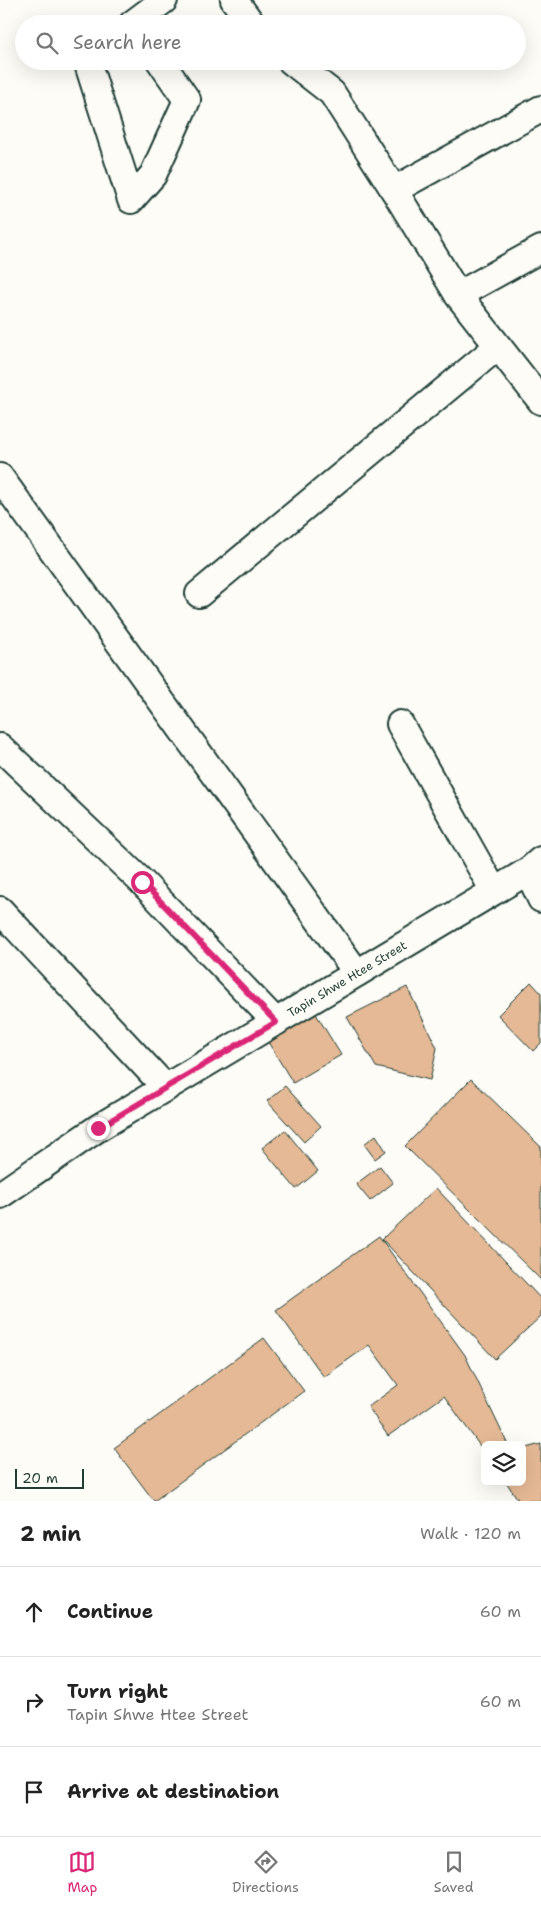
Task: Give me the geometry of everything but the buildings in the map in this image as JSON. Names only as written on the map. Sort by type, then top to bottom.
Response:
[{"type":"street","points":[[145,15],[164,0]]},
{"type":"street","points":[[234,0],[245,15]]},
{"type":"street","points":[[90,70],[130,200],[152,175],[187,100],[166,70]]},
{"type":"street","points":[[303,70],[332,93],[458,295],[539,396]]},
{"type":"street","points":[[394,190],[541,109]]},
{"type":"street","points":[[458,295],[541,249]]},
{"type":"street","points":[[199,594],[498,347]]},
{"type":"street","points":[[0,477],[357,973]]},
{"type":"street","points":[[400,724],[494,891]]},
{"type":"street","points":[[0,747],[142,882],[276,1022]]},
{"type":"street","points":[[534,865],[541,899]]},
{"type":"street","name":"Tapin Shwe Htee Street","points":[[0,1195],[98,1128],[494,891],[534,865]]},
{"type":"street","points":[[0,910],[166,1088]]},
{"type":"route","points":[[98,1128],[276,1022],[142,882]]}]
